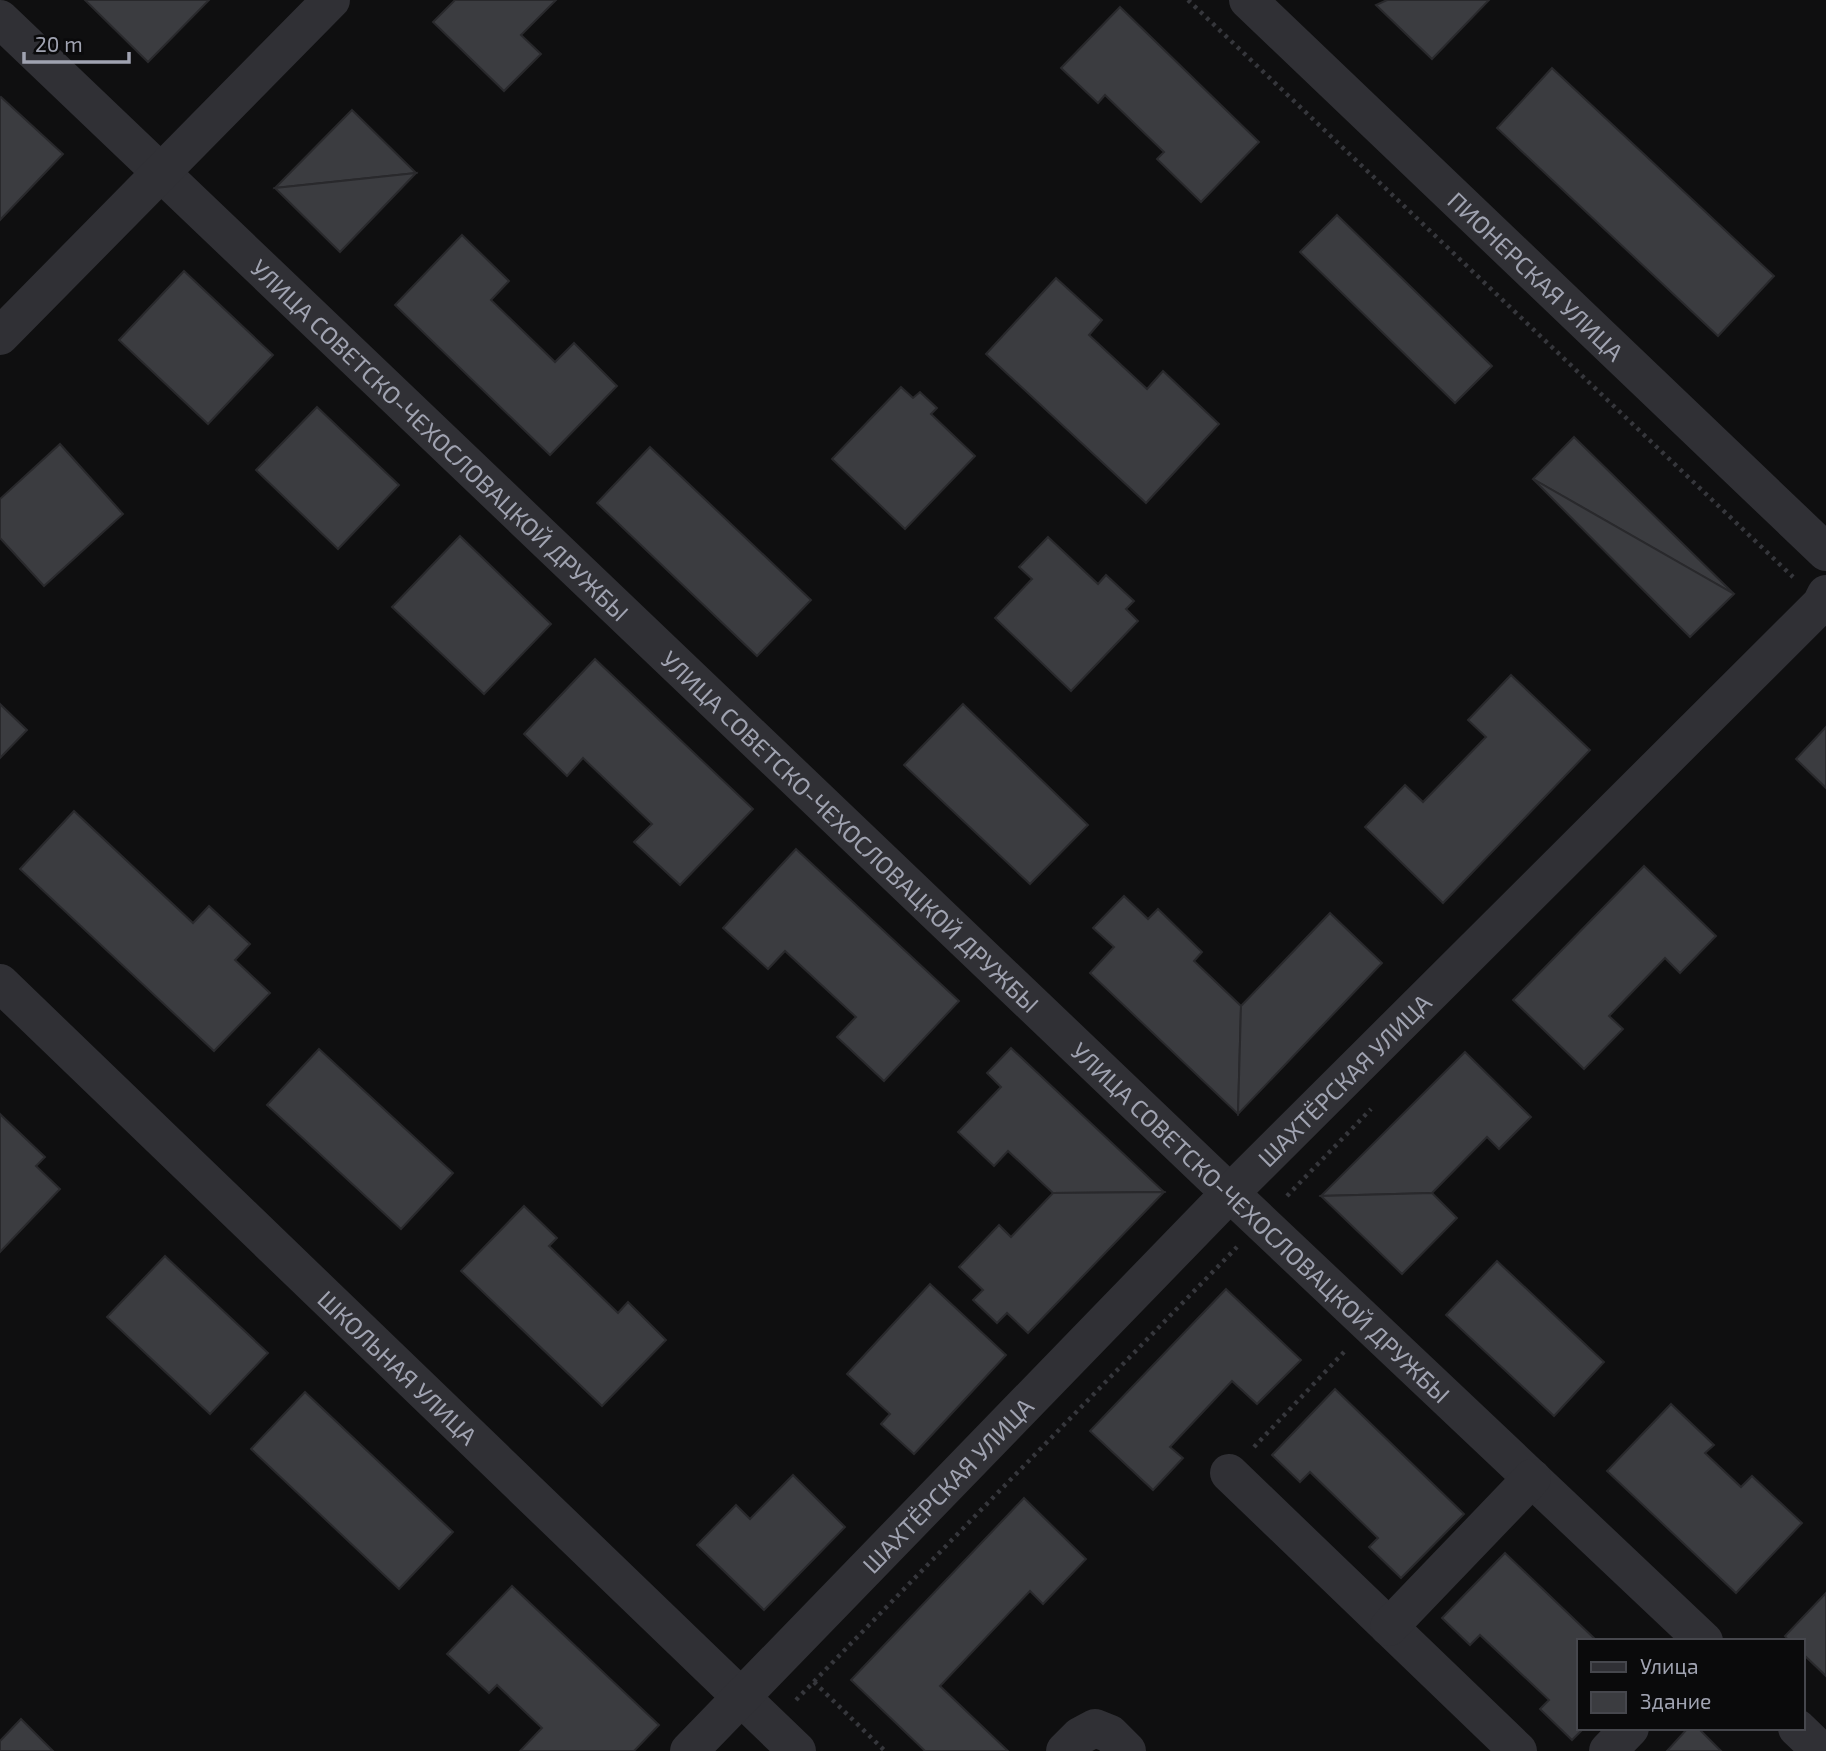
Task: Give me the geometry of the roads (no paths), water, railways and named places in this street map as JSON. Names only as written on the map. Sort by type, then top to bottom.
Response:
[{"type":"street","points":[[0,336],[331,0]]},
{"type":"street","name":"ПИОНЕРСКАЯ УЛИЦА","points":[[1261,4],[1826,552]]},
{"type":"street","name":"УЛИЦА СОВЕТСКО-ЧЕХОСЛОВАЦКОЙ ДРУЖБЫ","points":[[0,19],[1230,1194],[1702,1639]]},
{"type":"street","name":"ШАХТЁРСКАЯ УЛИЦА","points":[[689,1751],[1230,1194],[1824,599]]},
{"type":"street","name":"ШКОЛЬНАЯ УЛИЦА","points":[[0,983],[797,1751]]},
{"type":"street","points":[[1229,1473],[1518,1751]]},
{"type":"street","points":[[1389,1627],[1532,1478]]},
{"type":"street","points":[[1065,1751],[1080,1736],[1095,1728],[1110,1734],[1128,1751]]},
{"type":"street","points":[[1608,1751],[1628,1730]]},
{"type":"street","points":[[1799,1730],[1821,1751]]}]
